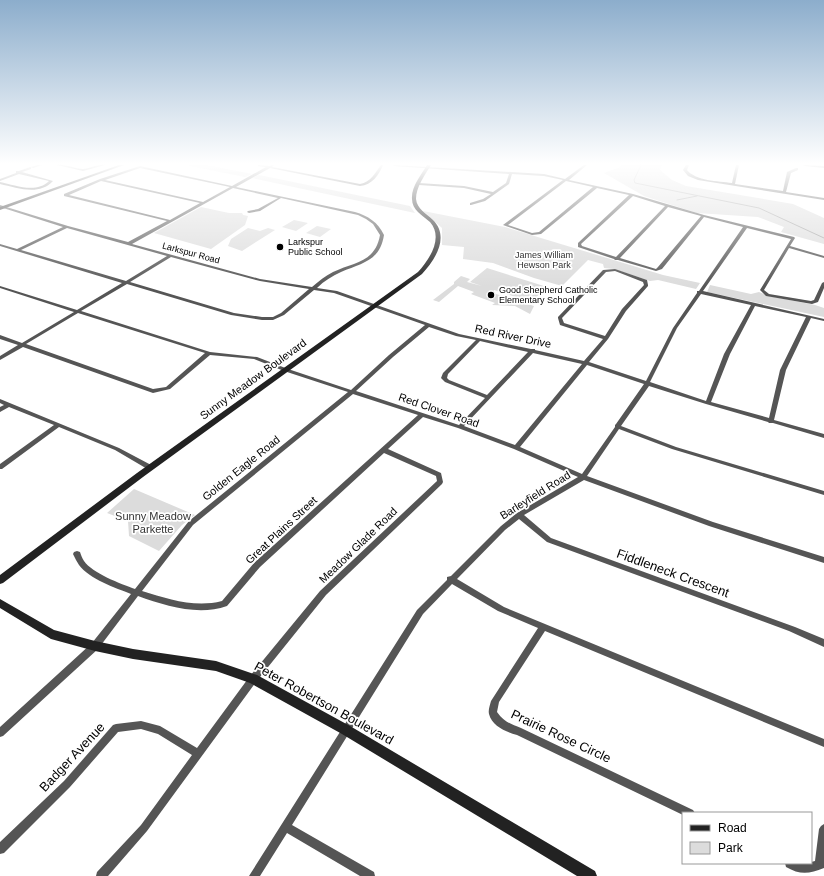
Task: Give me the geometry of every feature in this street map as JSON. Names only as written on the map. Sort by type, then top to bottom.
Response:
[{"type":"street","points":[[111,206],[170,221]]},
{"type":"street","points":[[128,244],[198,206]]},
{"type":"street","points":[[250,212],[259,210],[266,206]]},
{"type":"street","points":[[0,245],[233,314],[268,319],[282,316],[312,288],[329,276],[352,268],[367,260],[378,248],[382,235],[377,226],[361,215],[320,206]]},
{"type":"street","name":"Sunny Meadow Boulevard","points":[[0,580],[151,468],[420,273],[432,260],[438,235],[436,228],[416,206]]},
{"type":"street","points":[[530,206],[505,225],[532,234],[540,233],[573,206]]},
{"type":"street","points":[[620,206],[579,244],[583,250],[651,269],[660,268],[703,216]]},
{"type":"street","points":[[616,259],[668,206],[793,238],[762,290],[768,295],[812,303],[816,301],[824,283]]},
{"type":"street","name":"Larkspur Road","points":[[2,207],[67,227],[260,280],[335,292],[375,306]]},
{"type":"street","name":"Barleyfield Road","points":[[254,876],[420,612],[503,528],[519,515],[583,477],[647,384],[675,328],[746,226]]},
{"type":"street","points":[[17,250],[67,227]]},
{"type":"street","points":[[789,247],[824,257]]},
{"type":"street","points":[[0,358],[170,256]]},
{"type":"street","points":[[516,448],[606,338],[624,310],[646,285],[645,281],[615,270],[605,271],[560,318],[562,324],[606,338]]},
{"type":"street","name":"Red Clover Road","points":[[0,286],[77,312],[209,353],[255,358],[286,370],[460,427],[516,448],[583,477]]},
{"type":"street","points":[[699,292],[824,320]]},
{"type":"street","points":[[708,403],[727,354],[753,305]]},
{"type":"street","name":"Red River Drive","points":[[375,306],[428,325],[479,340],[533,350],[585,363],[708,403],[824,436]]},
{"type":"street","points":[[771,422],[783,370],[809,317]]},
{"type":"street","name":"Golden Eagle Road","points":[[0,733],[94,646],[191,523],[353,392],[391,356],[428,325]]},
{"type":"street","points":[[0,337],[153,391],[168,388],[209,353]]},
{"type":"street","points":[[479,340],[445,374],[444,378],[447,381],[488,397]]},
{"type":"street","points":[[460,427],[533,350]]},
{"type":"street","points":[[0,401],[117,448],[151,468]]},
{"type":"street","points":[[0,410],[8,405]]},
{"type":"street","name":"Great Plains Street","points":[[77,554],[82,565],[95,574],[137,592],[177,604],[216,606],[224,604],[257,565],[422,415]]},
{"type":"street","points":[[0,467],[58,425]]},
{"type":"street","points":[[617,426],[674,448],[824,493]]},
{"type":"street","name":"Meadow Glade Road","points":[[253,679],[324,593],[440,482],[439,475],[384,450]]},
{"type":"street","points":[[583,477],[711,524],[824,560]]},
{"type":"street","name":"Fiddleneck Crescent","points":[[519,515],[549,540],[792,629],[824,643]]},
{"type":"street","points":[[450,580],[501,609],[824,743]]},
{"type":"street","name":"Peter Robertson Boulevard","points":[[0,603],[51,634],[94,646],[133,654],[216,666],[253,679],[346,730],[590,876]]},
{"type":"street","name":"Prairie Rose Circle","points":[[543,627],[495,701],[493,713],[498,721],[508,729],[518,731],[688,812]]},
{"type":"street","points":[[101,876],[144,828],[253,679]]},
{"type":"street","name":"Badger Avenue","points":[[0,849],[67,784],[116,728],[141,726],[160,730],[198,754]]},
{"type":"street","points":[[286,827],[370,876]]},
{"type":"street","points":[[792,864],[796,867],[808,869],[820,864],[824,829]]},
{"type":"green space","points":[[382,206],[410,206],[415,213]]},
{"type":"green space","points":[[675,206],[797,206],[824,218],[824,244],[781,232],[784,227],[758,217],[697,213]]},
{"type":"green space","points":[[201,207],[229,213],[242,213],[243,215],[248,216],[245,225],[211,249],[154,233]]},
{"type":"green space","name":"James William Hewson Park","points":[[423,211],[505,227],[663,275],[700,283],[696,289],[658,280],[650,281],[614,269],[604,268],[603,264],[588,260],[562,286],[534,278],[493,263],[463,259],[464,247],[442,245],[442,228]]},
{"type":"green space","points":[[294,220],[308,223],[296,231],[282,227]]},
{"type":"green space","points":[[317,226],[331,229],[320,237],[306,233]]},
{"type":"green space","points":[[248,228],[260,231],[268,228],[275,230],[242,251],[228,246],[231,239]]},
{"type":"green space","points":[[487,268],[547,287],[531,302],[494,290],[493,292],[496,294],[534,306],[530,314],[515,306],[492,305],[495,303],[471,294],[474,292],[458,286],[439,302],[433,300],[454,284],[454,282],[461,276],[470,279],[467,282],[482,286],[470,282]]},
{"type":"green space","points":[[710,285],[751,294],[759,292],[769,296],[815,305],[824,308],[824,317],[707,292]]},
{"type":"green space","name":"Sunny Meadow Parkette","points":[[134,489],[195,515],[182,525],[159,551],[129,536],[128,521],[107,513]]},
{"type":"waterway","points":[[748,206],[759,208],[824,238]]},
{"type":"place","name":"Larkspur Public School","points":[[280,247]]},
{"type":"place","name":"Good Shepherd Catholic Elementary School","points":[[491,295]]}]
